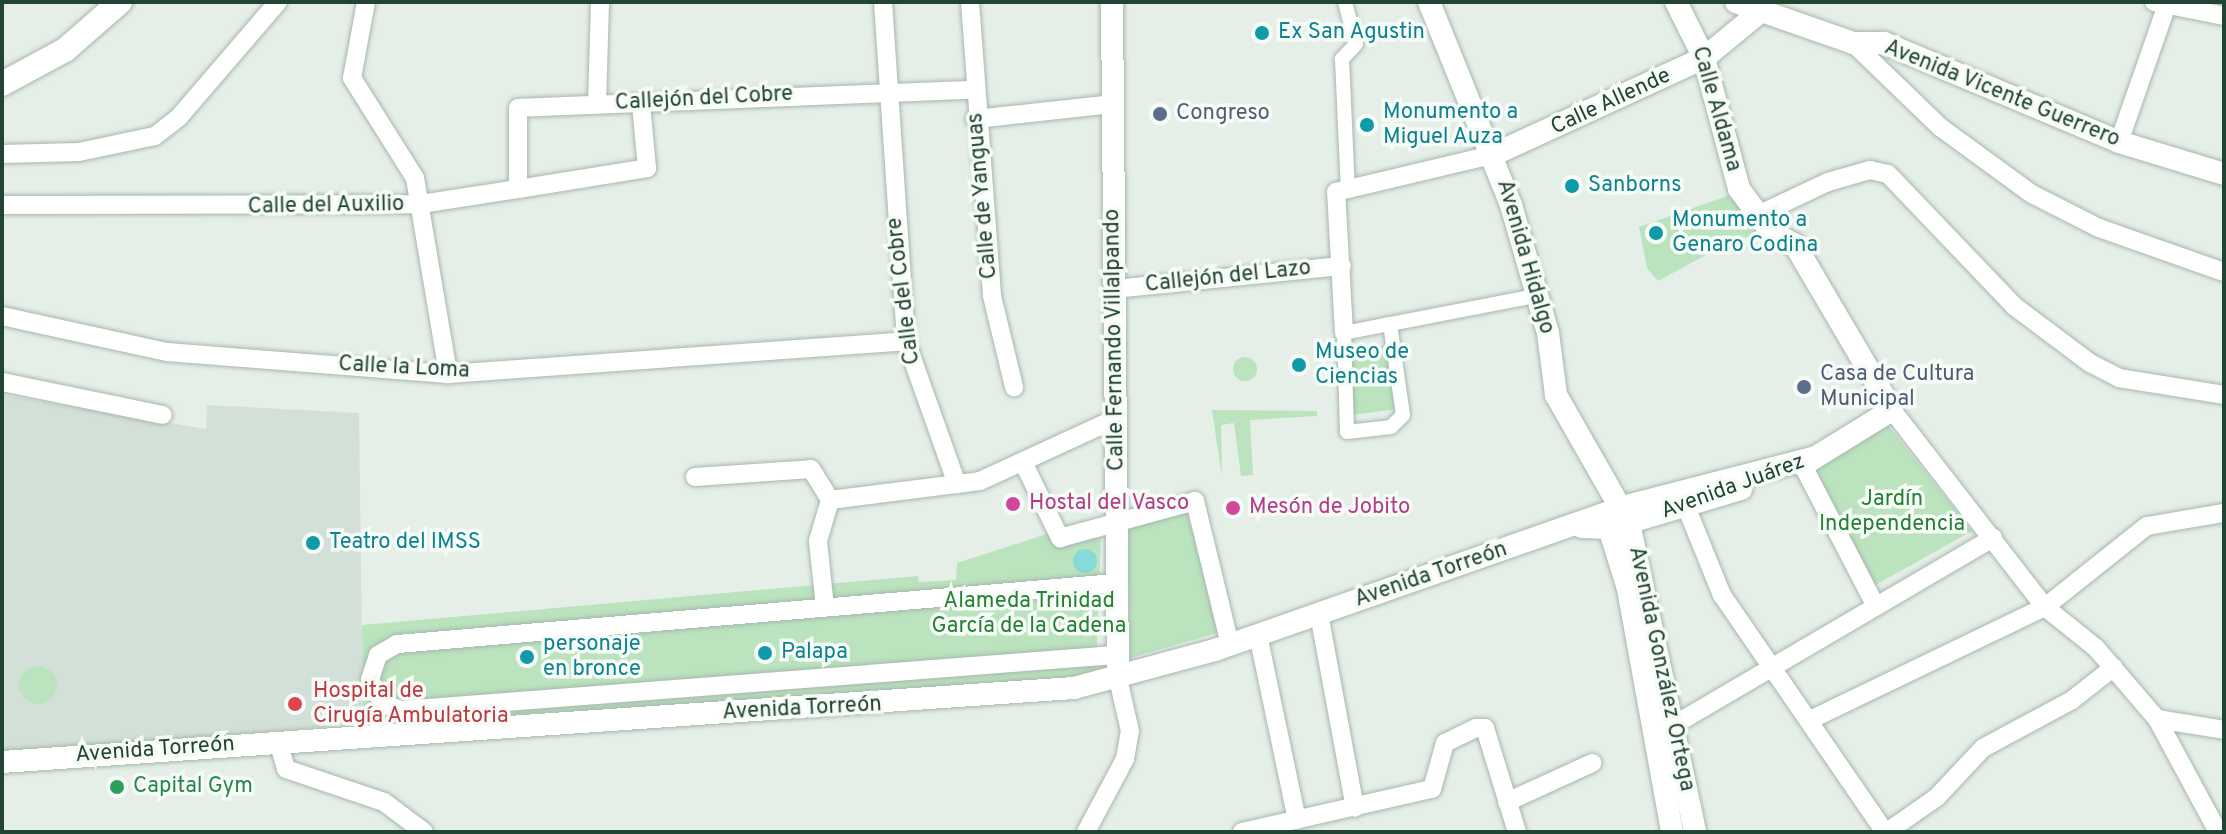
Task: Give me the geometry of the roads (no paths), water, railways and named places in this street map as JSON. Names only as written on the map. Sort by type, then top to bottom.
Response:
[{"type":"main road","points":[[2,84],[65,50],[120,2]]},
{"type":"street","points":[[2,154],[79,152],[155,136],[278,2]]},
{"type":"street","points":[[366,2],[352,78],[415,178],[448,374]]},
{"type":"street","points":[[597,104],[600,2]]},
{"type":"street","name":"Calle del Cobre","points":[[883,2],[906,341],[957,484]]},
{"type":"street","name":"Calle de Yanguas","points":[[970,2],[975,119],[992,296],[1014,387]]},
{"type":"street","name":"Calle Fernando Villalpando","points":[[1112,2],[1117,522],[1115,655],[1118,679]]},
{"type":"street","points":[[1345,2],[1356,44],[1342,59],[1342,266],[1347,432],[1355,434],[1391,427],[1403,415],[1390,324]]},
{"type":"street","name":"Avenida Hidalgo","points":[[1429,2],[1495,154],[1535,296],[1556,395],[1617,518]]},
{"type":"street","name":"Calle Aldama","points":[[1676,2],[1704,58],[1739,189],[1758,215],[1795,245],[1892,410]]},
{"type":"street","name":"Avenida Vicente Guerrero","points":[[1736,2],[1853,43],[1884,43],[2119,142],[2224,174]]},
{"type":"street","points":[[2119,142],[2163,3],[2224,16]]},
{"type":"street","name":"Calle Allende","points":[[1495,154],[1704,58],[1760,12]]},
{"type":"street","points":[[1853,43],[1940,127],[2032,194],[2099,228],[2224,272]]},
{"type":"street","name":"Callejón del Cobre","points":[[518,189],[518,108],[889,90],[973,90]]},
{"type":"street","name":"Calle del Auxilio","points":[[2,205],[421,204],[518,189],[647,168],[641,104]]},
{"type":"street","points":[[975,119],[1112,104]]},
{"type":"street","points":[[1342,191],[1495,154]]},
{"type":"street","points":[[1758,215],[1828,182],[1870,170],[1888,174],[2014,306],[2090,363],[2119,378],[2224,395]]},
{"type":"street","name":"Callejón del Lazo","points":[[1115,289],[1342,266]]},
{"type":"street","points":[[1344,333],[1535,296]]},
{"type":"street","name":"Calle la Loma","points":[[2,316],[167,352],[448,374],[906,341]]},
{"type":"street","points":[[2,382],[163,415]]},
{"type":"street","points":[[1892,410],[2045,607],[2114,667],[2157,719],[2218,832]]},
{"type":"street","name":"Avenida Juárez","points":[[1617,518],[1687,509],[1805,461],[1892,410]]},
{"type":"street","points":[[830,500],[957,484],[1023,462],[1115,419]]},
{"type":"street","points":[[1617,518],[1805,461],[1874,603]]},
{"type":"street","points":[[1023,462],[1060,538],[1190,501],[1199,505],[1230,645]]},
{"type":"street","points":[[695,477],[811,469],[830,500],[823,524],[825,607]]},
{"type":"street","points":[[1687,509],[1722,595],[1777,667],[1886,832],[1937,797],[1983,748],[2072,700],[2114,667]]},
{"type":"street","points":[[1812,719],[2045,607],[2147,526],[2224,513]]},
{"type":"street","name":"Avenida Torreón","points":[[5,764],[278,741],[977,700],[1118,679],[1230,645],[1577,527],[1617,518]]},
{"type":"street","name":"Avenida González Ortega","points":[[1617,518],[1676,722],[1695,832]]},
{"type":"street","name":"Avenida González Ortega","points":[[1617,518],[1672,832]]},
{"type":"street","points":[[1656,736],[1777,667],[1874,603],[1993,538]]},
{"type":"street","points":[[1115,583],[397,644],[378,655],[370,680],[383,704],[402,710],[1115,655]]},
{"type":"street","points":[[1319,614],[1355,808]]},
{"type":"street","points":[[1258,635],[1297,820]]},
{"type":"street","points":[[1086,832],[1125,759],[1130,731],[1118,679]]},
{"type":"street","points":[[2157,719],[2224,730]]},
{"type":"street","points":[[1242,832],[1432,789],[1445,743],[1458,731],[1485,728],[1517,832]]},
{"type":"street","points":[[278,741],[286,769],[384,802],[424,832]]},
{"type":"street","points":[[1507,802],[1592,763]]},
{"type":"water","points":[[1085,549],[1093,553],[1097,561],[1093,569],[1085,573],[1077,569],[1073,561],[1077,553]]},
{"type":"place","name":"Ex San Agustin","points":[[1262,33]]},
{"type":"place","name":"Congreso","points":[[1160,114]]},
{"type":"place","name":"Monumento a Miguel Auza","points":[[1367,125]]},
{"type":"place","name":"Sanborns","points":[[1572,186]]},
{"type":"place","name":"Monumento a Genaro Codina","points":[[1656,233]]},
{"type":"place","name":"Museo de Ciencias","points":[[1299,365]]},
{"type":"place","name":"Casa de Cultura Municipal","points":[[1804,387]]},
{"type":"place","name":"Hostal del Vasco","points":[[1013,504]]},
{"type":"place","name":"Mesón de Jobito","points":[[1233,508]]},
{"type":"place","name":"Teatro del IMSS","points":[[313,543]]},
{"type":"place","name":"Palapa","points":[[765,653]]},
{"type":"place","name":"personaje en bronce","points":[[527,657]]},
{"type":"place","name":"Hospital de Cirugía Ambulatoria","points":[[295,704]]},
{"type":"place","name":"Capital Gym","points":[[117,787]]},
{"type":"park label","name":"Jardín Independencia","points":[[1892,512]]},
{"type":"park label","name":"Alameda Trinidad García de la Cadena","points":[[1029,614]]}]
